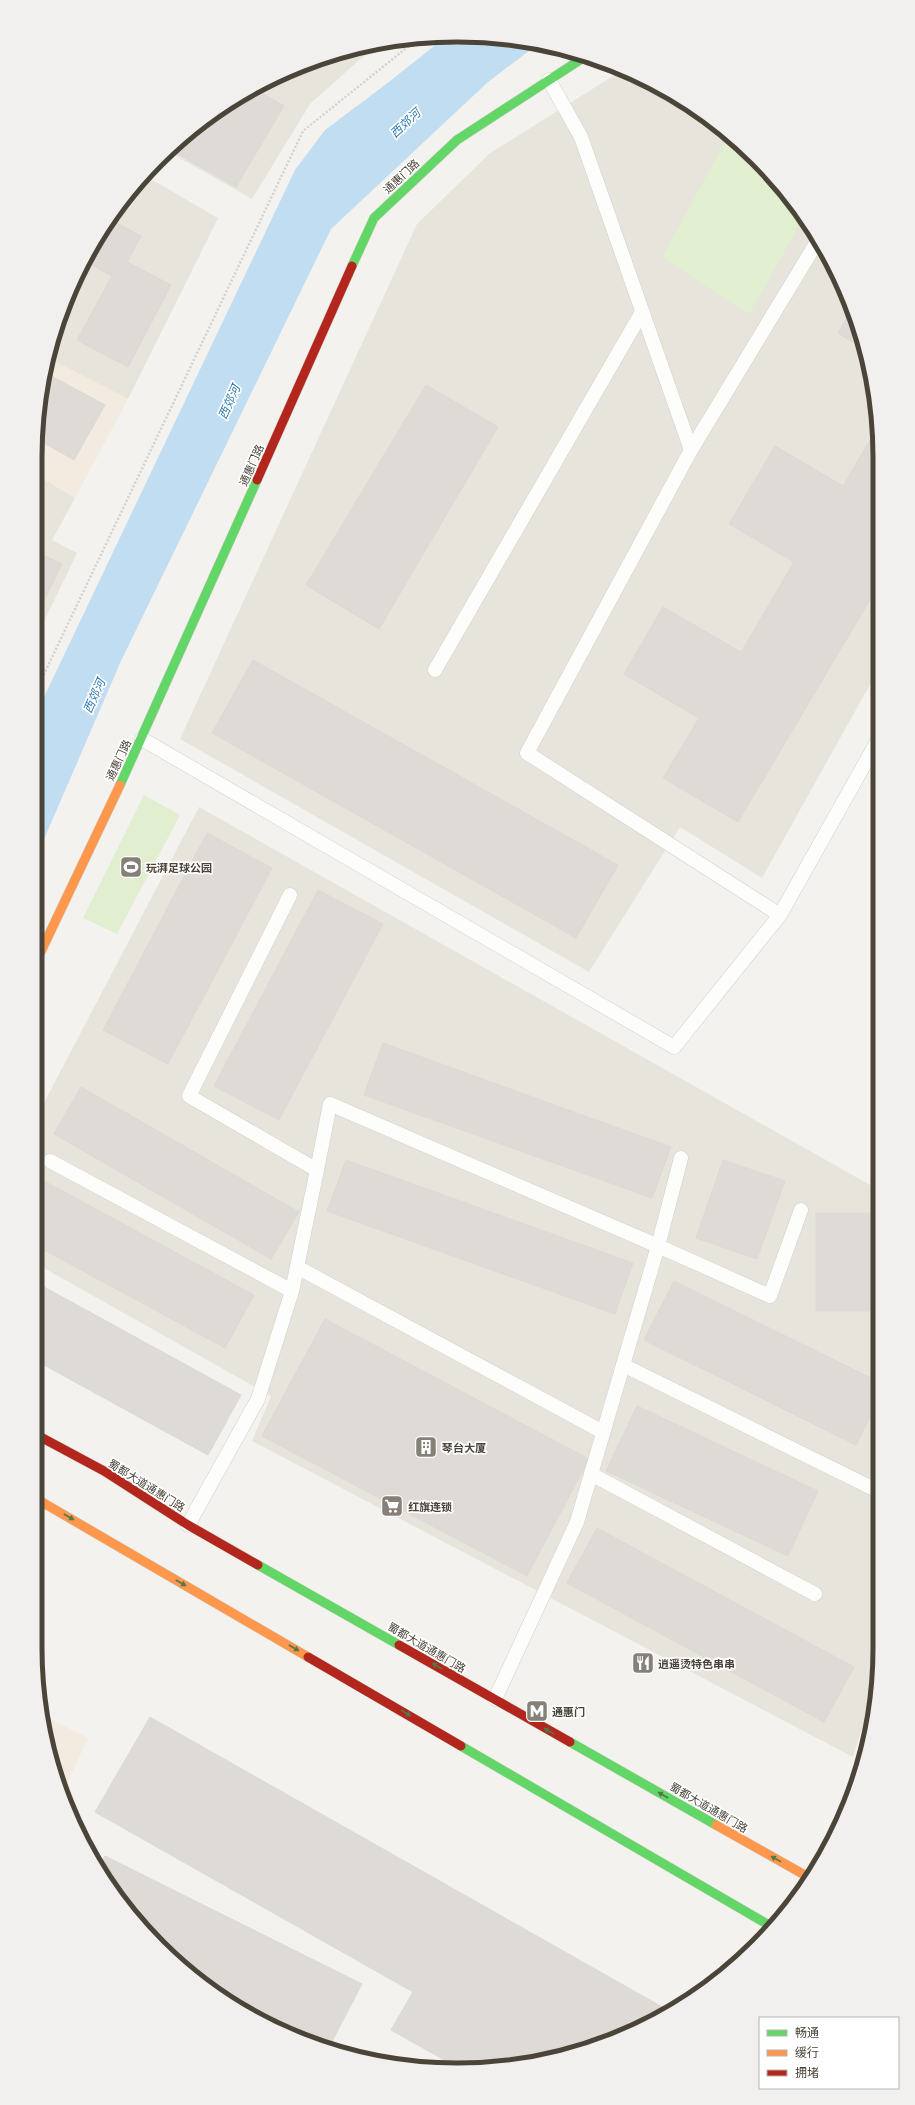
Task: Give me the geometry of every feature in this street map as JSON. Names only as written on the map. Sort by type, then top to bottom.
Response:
[{"type":"main road","name":"通惠门路","points":[[42,949],[142,739],[374,218],[457,140],[579,60]]},
{"type":"main road","name":"蜀都大道通惠门路","points":[[42,1438],[104,1471],[188,1525],[805,1875]]},
{"type":"main road","points":[[42,1502],[767,1924]]},
{"type":"lane","points":[[549,80],[581,136],[690,450]]},
{"type":"lane","points":[[780,915],[527,753],[690,450],[815,246]]},
{"type":"lane","points":[[435,670],[642,312]]},
{"type":"lane","points":[[142,739],[674,1047],[780,915],[873,749]]},
{"type":"lane","points":[[290,895],[189,1096],[317,1170]]},
{"type":"lane","points":[[188,1525],[258,1399],[292,1291],[330,1104],[770,1296],[801,1210]]},
{"type":"lane","points":[[495,1699],[577,1522],[658,1246],[681,1158]]},
{"type":"lane","points":[[50,1161],[292,1291]]},
{"type":"lane","points":[[297,1267],[603,1432]]},
{"type":"lane","points":[[623,1365],[873,1489]]},
{"type":"lane","points":[[591,1474],[815,1594]]},
{"type":"path","points":[[42,678],[303,131],[410,45]]},
{"type":"shaded area","points":[[368,52],[310,104],[252,199],[174,155],[205,128],[227,112],[274,85],[324,64]]},
{"type":"shaded area","points":[[617,74],[641,85],[688,112],[731,145],[751,164],[770,184],[803,227],[830,274],[851,324],[865,376],[869,403],[873,458],[873,679],[762,878],[680,827],[589,972],[180,739],[417,224],[489,154]]},
{"type":"shaded area","points":[[150,179],[218,218],[128,399],[54,361],[64,324],[85,274],[112,227]]},
{"type":"shaded area","points":[[54,361],[128,399],[75,498],[42,478],[43,430]]},
{"type":"shaded area","points":[[42,478],[75,498],[52,540],[77,553],[42,626]]},
{"type":"shaded area","points":[[199,807],[873,1187],[873,1648],[872,1675],[868,1709],[853,1757],[252,1441],[271,1396],[42,1267],[42,1107]]},
{"type":"shaded area","points":[[48,1718],[88,1738],[66,1786],[56,1755]]},
{"type":"green space","points":[[726,141],[770,184],[800,223],[749,314],[662,257]]},
{"type":"green space","name":"玩湃足球公园","points":[[144,795],[180,815],[117,934],[83,918]]},
{"type":"water","name":"西郊河","points":[[439,43],[485,43],[532,49],[488,82],[331,229],[121,661],[42,844],[42,701],[295,170],[325,130]]},
{"type":"building","points":[[261,92],[284,106],[236,187],[176,153],[227,112]]},
{"type":"building","points":[[115,222],[141,236],[127,262],[171,285],[128,367],[77,340],[112,276],[90,264]]},
{"type":"building","points":[[848,316],[857,345],[838,333]]},
{"type":"building","points":[[50,375],[105,405],[74,460],[43,442]]},
{"type":"building","points":[[426,385],[498,427],[379,629],[306,585]]},
{"type":"building","points":[[872,436],[873,595],[738,822],[663,778],[699,718],[624,674],[663,607],[741,652],[794,562],[729,524],[775,446],[843,486]]},
{"type":"building","points":[[42,554],[62,564],[42,605]]},
{"type":"building","points":[[253,660],[618,865],[576,938],[212,733]]},
{"type":"building","points":[[207,833],[272,868],[168,1064],[103,1030]]},
{"type":"building","points":[[318,890],[383,924],[279,1120],[214,1086]]},
{"type":"building","points":[[383,1043],[671,1147],[652,1198],[364,1095]]},
{"type":"building","points":[[81,1087],[299,1212],[271,1259],[54,1134]]},
{"type":"building","points":[[346,1160],[633,1263],[615,1314],[327,1211]]},
{"type":"building","points":[[723,1160],[785,1181],[757,1259],[696,1238]]},
{"type":"building","points":[[42,1180],[254,1295],[225,1348],[42,1249]]},
{"type":"building","points":[[816,1213],[873,1213],[873,1311],[816,1311]]},
{"type":"building","points":[[674,1281],[873,1379],[873,1411],[856,1445],[644,1340]]},
{"type":"building","points":[[42,1286],[241,1395],[208,1455],[42,1364]]},
{"type":"building","name":"琴台大厦","points":[[325,1319],[589,1459],[527,1576],[262,1436]]},
{"type":"building","points":[[637,1406],[818,1491],[788,1556],[606,1471]]},
{"type":"building","points":[[597,1528],[854,1667],[824,1722],[567,1583]]},
{"type":"building","points":[[150,1717],[664,2008],[617,2031],[565,2049],[512,2059],[485,2062],[449,2063],[391,2030],[413,1992],[95,1812]]},
{"type":"building","points":[[105,1856],[362,1984],[331,2043],[274,2020],[227,1993],[205,1977],[184,1960],[145,1921],[112,1878],[102,1862]]},
{"type":"traffic: fast","points":[[352,266],[374,218],[457,140],[579,60]]},
{"type":"traffic: fast","points":[[120,785],[257,480]]},
{"type":"traffic: fast","points":[[258,1565],[399,1645]]},
{"type":"traffic: fast","points":[[570,1742],[716,1825]]},
{"type":"traffic: fast","points":[[461,1746],[767,1924]]},
{"type":"traffic: slow","points":[[42,949],[120,785]]},
{"type":"traffic: slow","points":[[42,1502],[308,1657]]},
{"type":"traffic: slow","points":[[716,1825],[805,1875]]},
{"type":"traffic: jam","points":[[257,480],[352,266]]},
{"type":"traffic: jam","points":[[42,1438],[104,1471],[188,1525],[258,1565]]},
{"type":"traffic: jam","points":[[399,1645],[570,1742]]},
{"type":"traffic: jam","points":[[308,1657],[461,1746]]},
{"type":"place","name":"玩湃足球公园","points":[[131,867]]},
{"type":"place","name":"琴台大厦","points":[[426,1447]]},
{"type":"place","name":"红旗连锁","points":[[392,1506]]},
{"type":"place","name":"逍遥烫特色串串","points":[[643,1663]]},
{"type":"place","name":"通惠门","points":[[537,1711]]}]
